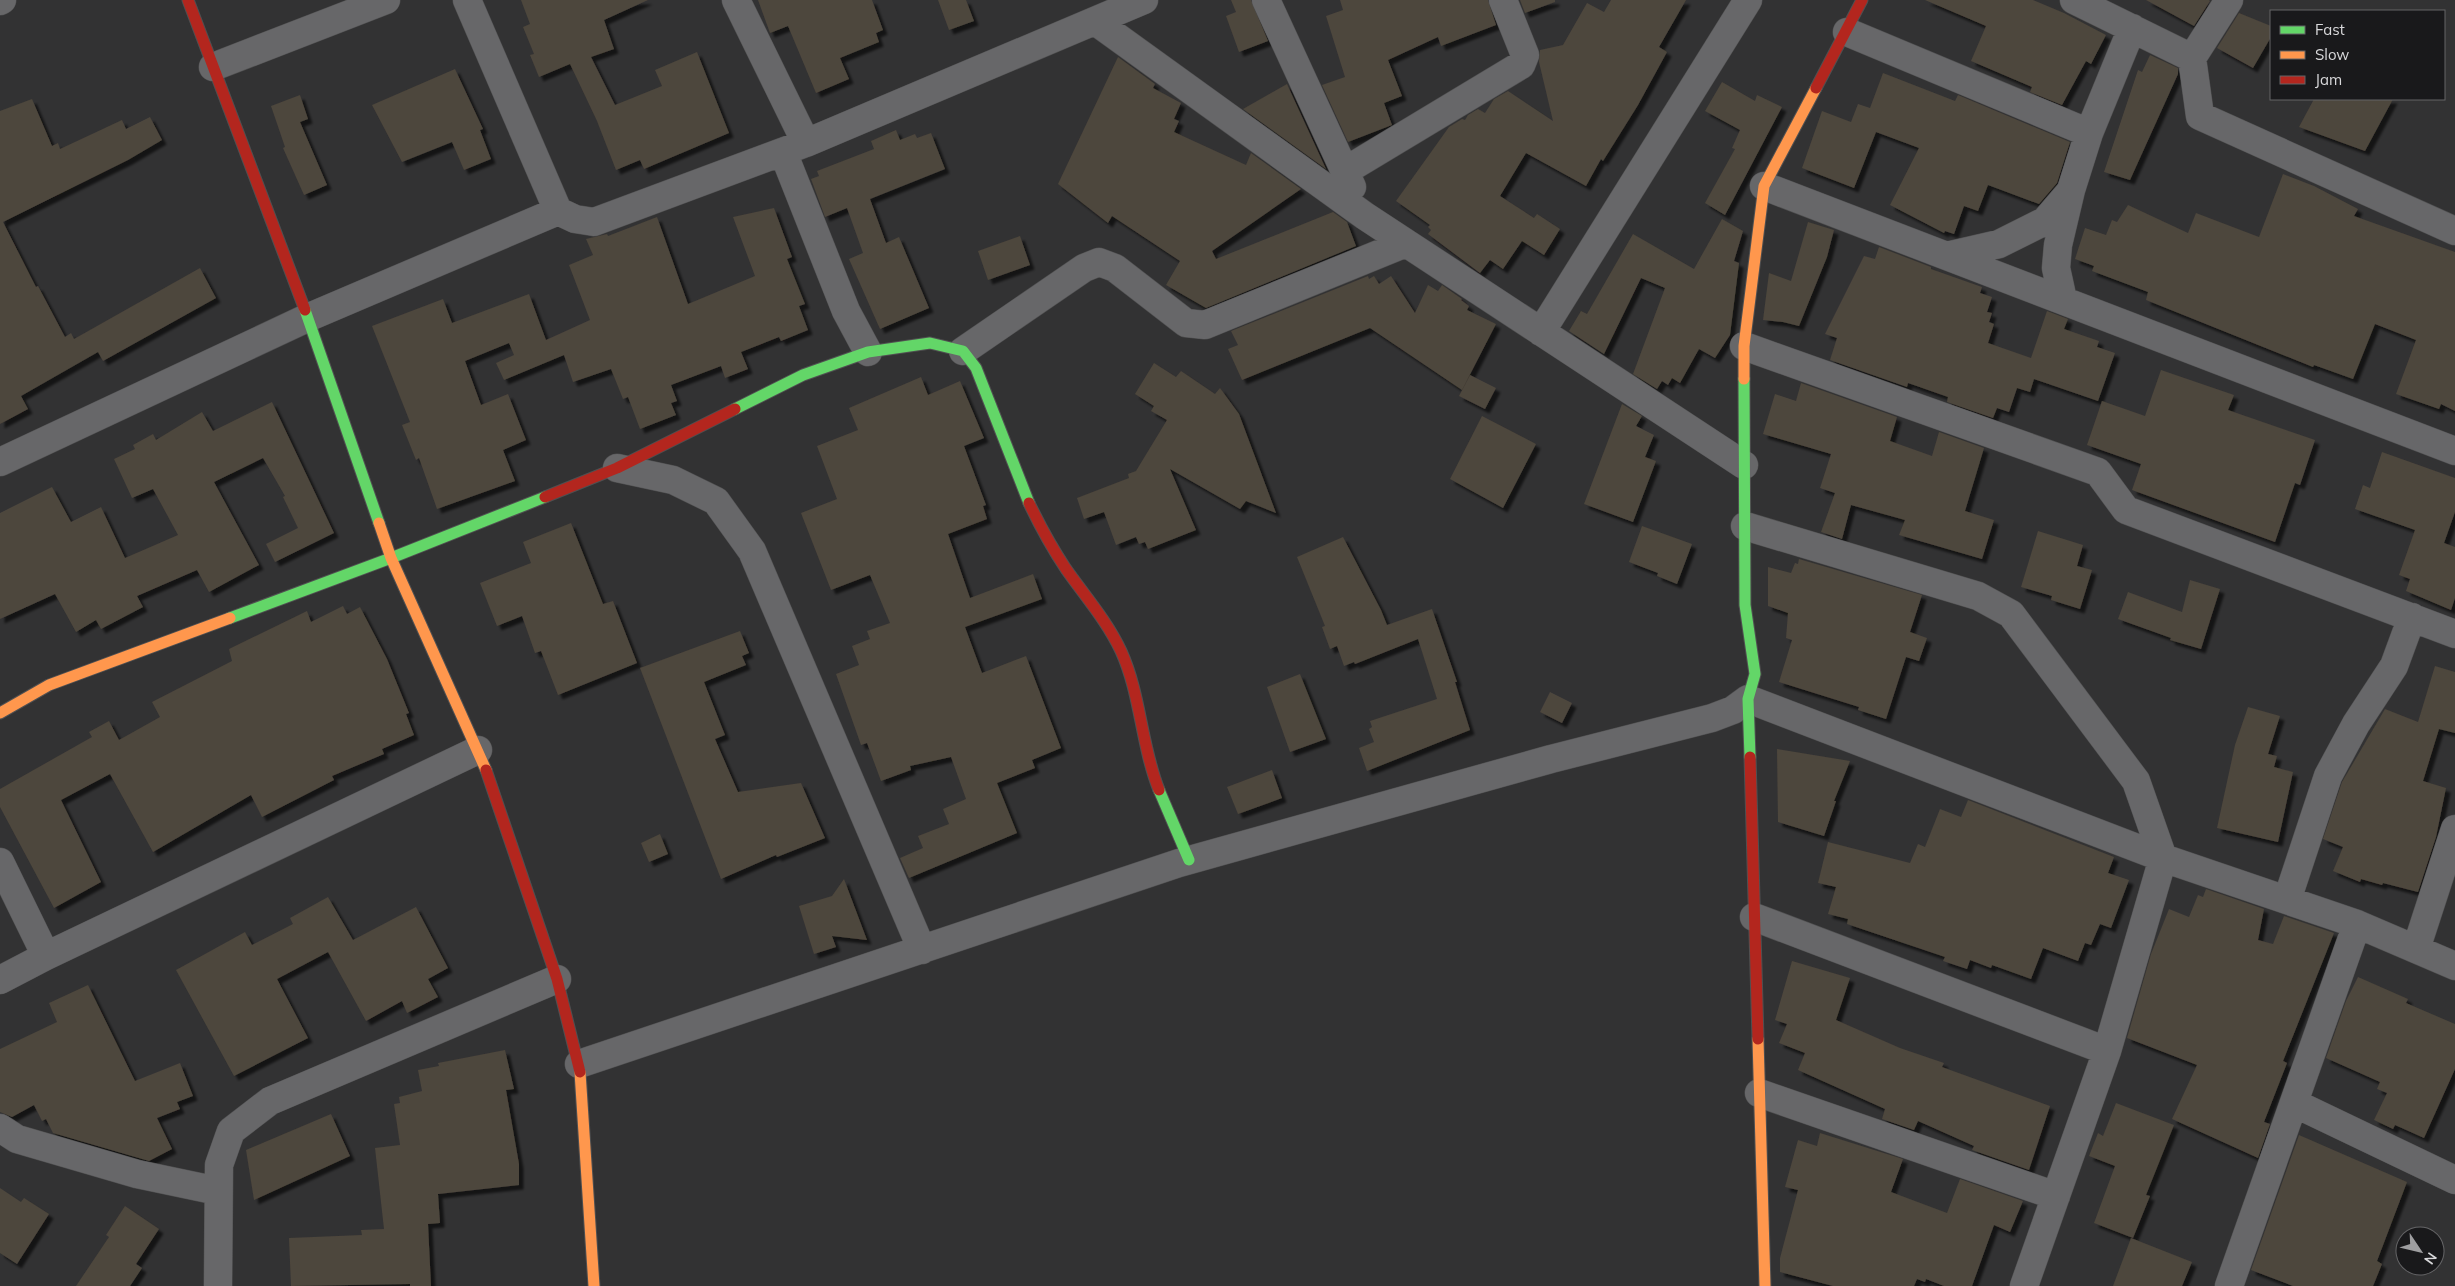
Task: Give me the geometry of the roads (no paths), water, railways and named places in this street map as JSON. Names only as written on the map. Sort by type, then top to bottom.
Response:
[{"type":"street","points":[[188,0],[327,369],[391,558],[478,750],[494,791],[557,978],[579,1064],[594,1286]]},
{"type":"street","points":[[213,67],[386,0]]},
{"type":"street","points":[[468,0],[558,211],[575,219],[594,222],[794,148],[1144,0]]},
{"type":"street","points":[[736,0],[794,148],[846,311],[868,352]]},
{"type":"street","points":[[1266,0],[1365,216]]},
{"type":"street","points":[[1345,171],[1522,65],[1525,56],[1503,0]]},
{"type":"street","points":[[1542,332],[1748,0]]},
{"type":"street","points":[[1768,1285],[1759,1094],[1748,699],[1755,674],[1746,605],[1744,346],[1764,186],[1847,32],[1862,0]]},
{"type":"street","points":[[2074,0],[2192,58]]},
{"type":"street","points":[[2229,0],[2192,58],[2200,116],[2455,230]]},
{"type":"street","points":[[1095,21],[1365,216],[1744,465]]},
{"type":"street","points":[[2063,300],[2056,268],[2058,245],[2071,190],[2089,133],[2132,28]]},
{"type":"street","points":[[1847,32],[2089,133]]},
{"type":"street","points":[[1764,186],[2455,451]]},
{"type":"street","points":[[1947,256],[1999,244],[2045,221],[2071,190]]},
{"type":"street","points":[[0,462],[307,318],[558,211]]},
{"type":"street","points":[[963,351],[1084,268],[1099,262],[1115,268],[1186,323],[1205,325],[1406,243]]},
{"type":"street","points":[[0,712],[49,685],[391,558],[616,468],[803,375],[868,352],[930,343],[963,351],[976,368],[1034,514],[1066,572],[1092,602],[1121,649],[1137,705],[1150,766],[1189,860]]},
{"type":"street","points":[[1744,346],[2098,472],[2126,510],[2455,634]]},
{"type":"street","points":[[616,468],[673,480],[716,501],[752,551],[922,950]]},
{"type":"street","points":[[1745,526],[1978,596],[2011,614],[2136,780],[2164,858],[2107,1051],[2027,1285]]},
{"type":"street","points":[[2287,900],[2328,776],[2356,724],[2394,666],[2412,617]]},
{"type":"street","points":[[579,1064],[1189,860],[1551,759],[1712,718],[1733,710],[1748,699]]},
{"type":"street","points":[[1748,699],[2164,858],[2357,924],[2455,966]]},
{"type":"street","points":[[0,980],[46,956],[478,750]]},
{"type":"street","points":[[2416,949],[2455,829]]},
{"type":"street","points":[[0,862],[46,956]]},
{"type":"street","points":[[1754,917],[2107,1051]]},
{"type":"street","points":[[2229,1286],[2357,924]]},
{"type":"street","points":[[218,1286],[219,1165],[231,1131],[270,1101],[557,978]]},
{"type":"street","points":[[1759,1094],[2056,1196]]},
{"type":"street","points":[[2294,1102],[2455,1180]]},
{"type":"street","points":[[0,1128],[17,1139],[138,1174],[218,1191]]}]
